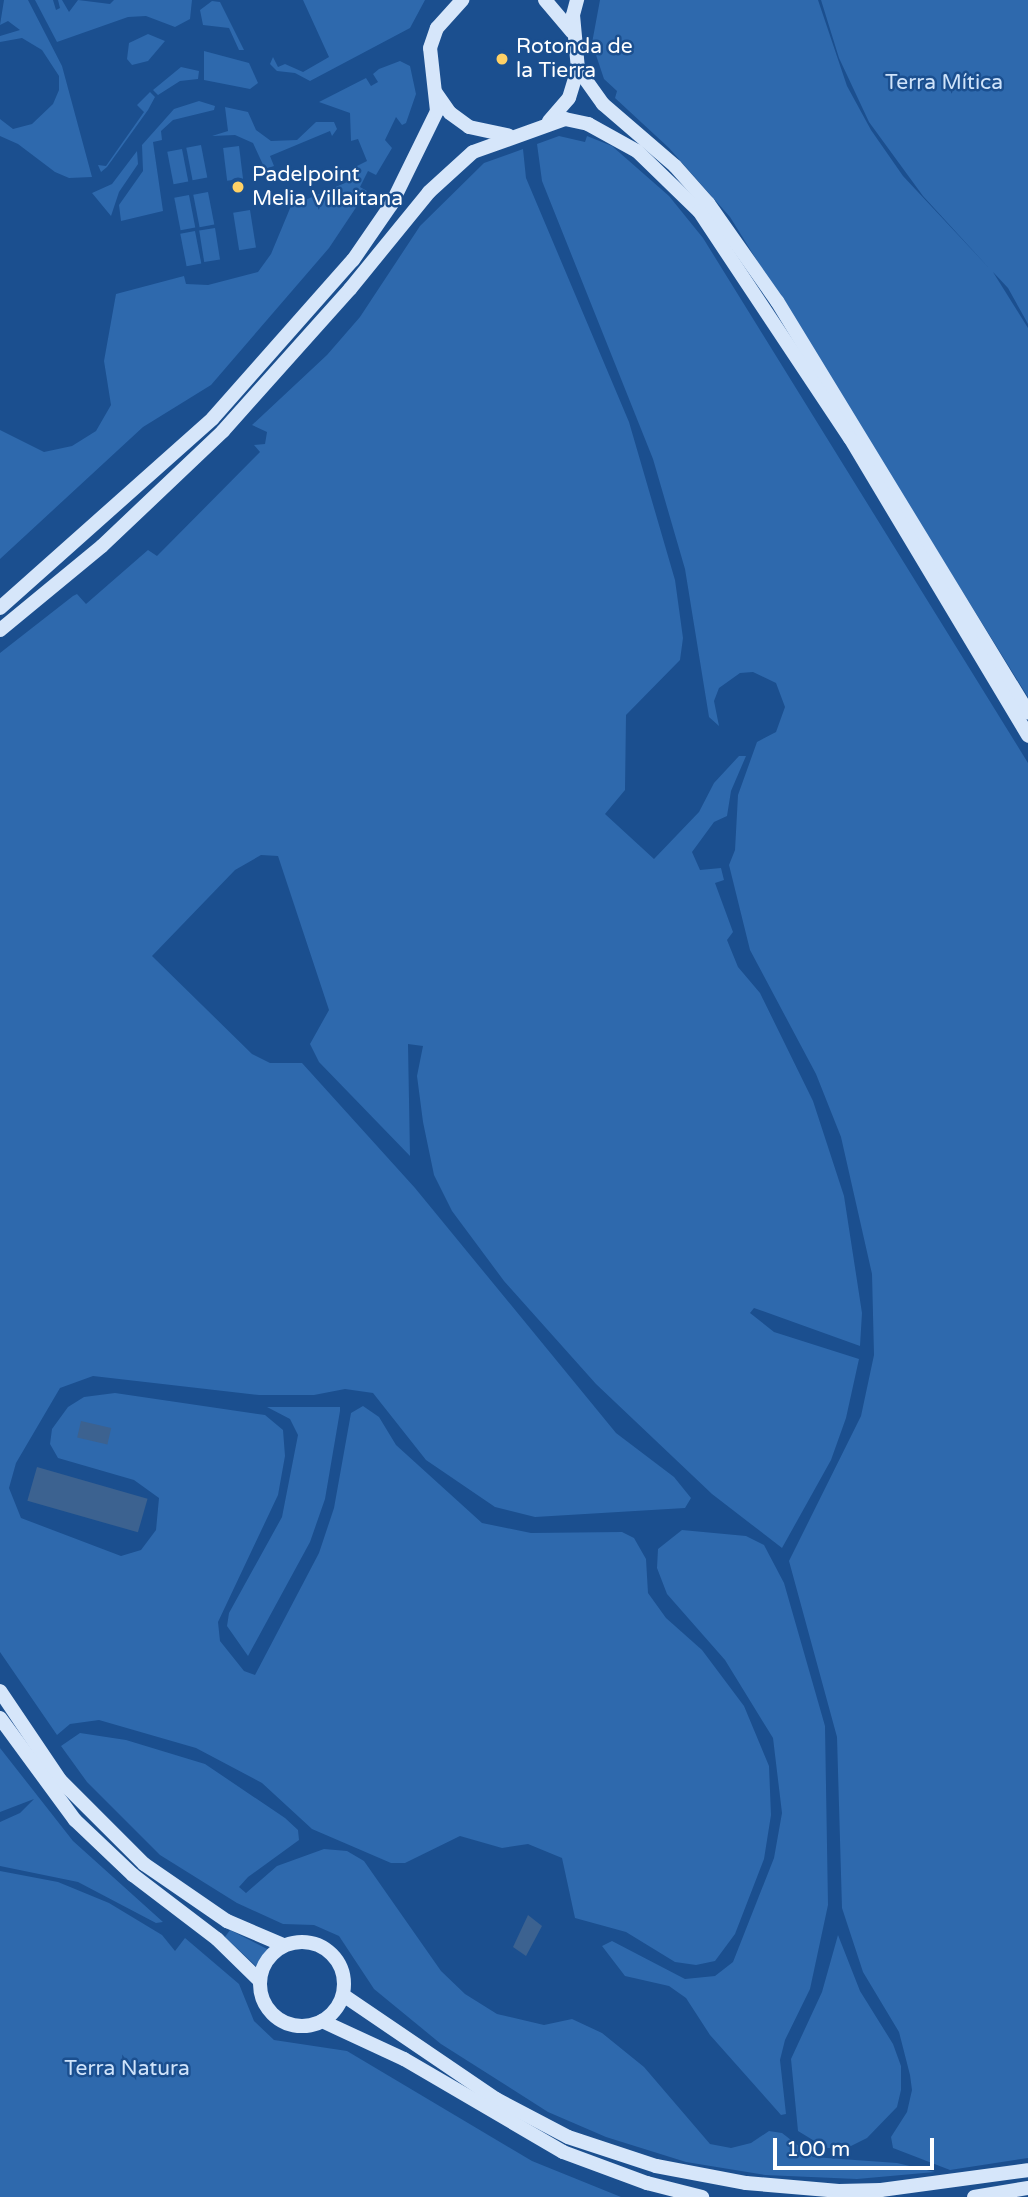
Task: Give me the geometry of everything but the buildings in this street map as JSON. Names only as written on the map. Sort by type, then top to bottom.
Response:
[{"type":"main road","points":[[0,608],[44,574],[213,418],[353,260],[409,171],[437,111],[436,93],[429,70],[430,48],[437,28],[463,0]]},
{"type":"main road","points":[[545,0],[570,26],[577,47]]},
{"type":"main road","points":[[548,121],[569,98],[578,69],[573,15],[577,0]]},
{"type":"main road","points":[[578,69],[604,104],[675,166],[708,203],[769,290],[1028,712]]},
{"type":"main road","points":[[436,93],[450,113],[469,127],[492,135],[516,135]]},
{"type":"main road","points":[[0,630],[102,546],[223,431],[350,289],[429,192],[473,152],[548,121],[565,119],[589,124],[637,151],[699,211],[850,438],[1028,736]]},
{"type":"main road","points":[[0,1691],[47,1763],[111,1836],[205,1908],[283,1945]]},
{"type":"main road","points":[[0,1718],[75,1820],[133,1875],[217,1939],[260,1981]]},
{"type":"main road","points":[[303,1941],[327,1949],[342,1970],[343,1995],[322,2021],[303,2026],[275,2016],[262,1999],[260,1981],[270,1956],[283,1945],[303,1941]]},
{"type":"main road","points":[[343,1995],[496,2099],[568,2137],[656,2166],[746,2183],[839,2191],[881,2190],[1028,2170]]},
{"type":"main road","points":[[322,2021],[404,2059],[563,2152],[647,2183],[702,2197]]},
{"type":"main road","points":[[974,2197],[1028,2189]]},
{"type":"green space","points":[[4,0],[28,0],[62,66],[92,177],[69,178],[55,172],[18,144],[0,136],[0,119],[13,129],[32,124],[53,104],[59,90],[59,76],[42,50],[22,38],[0,42],[0,36],[20,30],[8,21],[0,25]]},
{"type":"green space","points":[[35,0],[53,0],[56,10],[60,8],[58,0],[62,0],[69,12],[78,0],[110,4],[114,0],[192,0],[190,19],[175,27],[146,16],[128,17],[57,42]]},
{"type":"green space","points":[[303,0],[425,0],[410,28],[310,81],[295,73],[277,71],[270,64],[273,57],[278,67],[285,64],[303,72],[329,57]]},
{"type":"green space","name":"Terra Mítica","points":[[600,0],[818,0],[847,86],[871,130],[903,176],[989,268],[923,196],[869,122],[839,58],[821,0],[1028,0],[1028,324],[1008,288],[993,272],[1028,328],[1028,697],[730,217],[669,148],[615,98],[617,91],[604,79],[592,43]]},
{"type":"green space","points":[[212,1],[220,2],[244,50],[239,50],[229,28],[203,25],[200,10]]},
{"type":"green space","points":[[148,34],[165,41],[148,61],[132,65],[127,59],[129,43]]},
{"type":"green space","points":[[204,51],[249,63],[258,83],[250,89],[204,80]]},
{"type":"green space","points":[[400,61],[410,66],[416,94],[406,123],[402,125],[396,117],[385,140],[392,148],[376,175],[368,171],[360,187],[367,191],[329,248],[211,385],[143,427],[0,559],[0,430],[44,452],[72,446],[96,431],[111,405],[104,361],[116,294],[184,276],[186,284],[208,285],[258,272],[271,254],[291,206],[352,180],[351,169],[367,161],[358,139],[351,141],[350,113],[319,102],[366,78],[371,86],[378,82],[373,74]]},
{"type":"green space","points":[[181,67],[199,71],[198,79],[180,81],[158,95],[153,90]]},
{"type":"green space","points":[[150,92],[155,97],[148,110],[107,167],[101,172],[98,165],[106,166],[144,112],[137,105]]},
{"type":"green space","points":[[199,101],[215,106],[214,110],[173,120],[161,131],[162,140],[153,142],[163,211],[121,221],[119,205],[143,171],[142,145],[174,109]]},
{"type":"green space","points":[[225,107],[248,112],[256,130],[271,141],[297,140],[316,122],[334,122],[337,129],[332,136],[330,131],[270,156],[274,166],[265,169],[253,143],[235,135],[212,136],[228,131]]},
{"type":"green space","points":[[559,136],[585,142],[587,136],[612,146],[669,196],[703,238],[1028,763],[1028,2158],[950,2170],[893,2148],[891,2137],[907,2112],[912,2090],[910,2075],[899,2032],[863,1972],[842,1908],[837,1737],[789,1561],[861,1416],[874,1355],[872,1274],[841,1137],[816,1074],[750,950],[729,865],[735,850],[738,795],[757,742],[776,732],[785,707],[776,683],[753,672],[740,673],[719,688],[714,701],[719,726],[709,717],[685,569],[653,459],[542,181],[537,144]]},
{"type":"green space","points":[[201,145],[207,177],[193,180],[186,148]]},
{"type":"green space","points":[[239,146],[243,179],[227,181],[223,148]]},
{"type":"green space","points":[[182,149],[188,181],[174,184],[167,152]]},
{"type":"green space","points":[[523,149],[526,178],[629,422],[675,580],[683,638],[680,660],[626,715],[625,790],[605,814],[654,859],[699,812],[714,783],[739,756],[746,756],[731,791],[727,816],[714,822],[692,852],[700,870],[721,868],[724,880],[715,883],[733,932],[727,940],[738,967],[760,993],[813,1101],[844,1196],[862,1313],[860,1346],[754,1308],[750,1313],[774,1332],[859,1359],[846,1418],[831,1460],[782,1548],[712,1494],[596,1384],[504,1281],[452,1211],[434,1175],[423,1122],[417,1076],[423,1046],[408,1044],[410,1156],[319,1062],[310,1044],[329,1010],[278,856],[261,855],[235,870],[152,956],[252,1054],[270,1063],[302,1063],[415,1188],[616,1433],[674,1477],[691,1498],[685,1508],[535,1517],[495,1507],[426,1460],[373,1393],[345,1389],[314,1395],[259,1395],[93,1376],[60,1388],[16,1463],[9,1488],[21,1518],[121,1556],[141,1550],[156,1530],[159,1498],[134,1480],[58,1458],[50,1444],[52,1429],[68,1407],[84,1397],[115,1393],[265,1415],[283,1430],[285,1456],[278,1495],[218,1622],[220,1641],[244,1671],[255,1675],[319,1553],[334,1508],[351,1413],[363,1406],[379,1417],[396,1445],[482,1523],[531,1533],[622,1532],[634,1538],[646,1559],[648,1593],[666,1618],[702,1650],[744,1706],[769,1766],[771,1815],[764,1859],[735,1934],[715,1961],[696,1965],[675,1962],[626,1932],[575,1918],[562,1858],[528,1844],[502,1848],[460,1836],[405,1863],[391,1863],[312,1829],[262,1783],[196,1748],[99,1720],[70,1724],[57,1735],[0,1652],[0,653],[73,596],[77,594],[86,604],[148,550],[157,556],[260,452],[254,445],[265,444],[267,432],[252,425],[327,355],[360,317],[420,226],[484,163]]},
{"type":"green space","points":[[137,151],[138,164],[119,192],[111,216],[92,193],[112,184]]},
{"type":"green space","points":[[208,192],[214,224],[200,227],[193,195]]},
{"type":"green space","points":[[189,195],[195,227],[181,230],[174,198]]},
{"type":"green space","points":[[250,210],[256,248],[239,250],[233,213]]},
{"type":"green space","points":[[215,228],[220,260],[204,262],[199,231]]},
{"type":"green space","points":[[195,231],[201,263],[187,266],[180,234]]},
{"type":"green space","points":[[267,1407],[340,1407],[340,1411],[325,1499],[310,1542],[248,1656],[227,1626],[229,1613],[282,1517],[298,1435],[290,1419]]},
{"type":"green space","points":[[682,1530],[746,1536],[764,1545],[784,1583],[825,1726],[828,1905],[810,1989],[785,2040],[780,2060],[786,2114],[781,2115],[710,2035],[686,1998],[669,1986],[625,1976],[602,1946],[612,1941],[685,1979],[715,1976],[733,1962],[774,1858],[782,1813],[773,1738],[725,1660],[667,1594],[657,1568],[658,1549]]},
{"type":"green space","points":[[80,1733],[126,1740],[205,1764],[285,1818],[298,1830],[299,1840],[248,1877],[239,1887],[246,1893],[277,1866],[324,1849],[347,1851],[364,1861],[441,1971],[465,1994],[497,2014],[544,2025],[572,2019],[602,2033],[644,2067],[710,2144],[731,2148],[751,2143],[769,2131],[782,2133],[813,2157],[897,2163],[935,2172],[857,2179],[765,2175],[686,2162],[606,2137],[548,2112],[441,2044],[374,1989],[339,1936],[314,1925],[283,1924],[237,1903],[160,1855],[87,1782],[61,1746]]},
{"type":"green space","points":[[0,1748],[73,1841],[163,1922],[156,1923],[78,1882],[0,1866],[0,1822],[20,1813],[34,1799],[0,1812]]},
{"type":"green space","name":"Terra Natura","points":[[0,1871],[58,1882],[109,1903],[162,1935],[175,1951],[185,1938],[239,1984],[254,2021],[274,2040],[347,2051],[532,2161],[621,2197],[0,2197]]},
{"type":"green space","points":[[230,1930],[269,1950],[258,1968],[225,1937]]},
{"type":"green space","points":[[838,1935],[860,1991],[893,2044],[901,2066],[901,2090],[897,2107],[867,2138],[847,2148],[826,2148],[798,2131],[791,2059],[822,1992]]},
{"type":"shaded area","points":[[81,1421],[111,1428],[107,1445],[77,1438]]},
{"type":"shaded area","points":[[37,1467],[148,1499],[138,1532],[27,1501]]},
{"type":"shaded area","points":[[528,1915],[542,1926],[526,1956],[513,1947]]},
{"type":"place","name":"Rotonda de la Tierra","points":[[502,59]]},
{"type":"place","name":"Padelpoint Melia Villaitana","points":[[238,187]]}]
